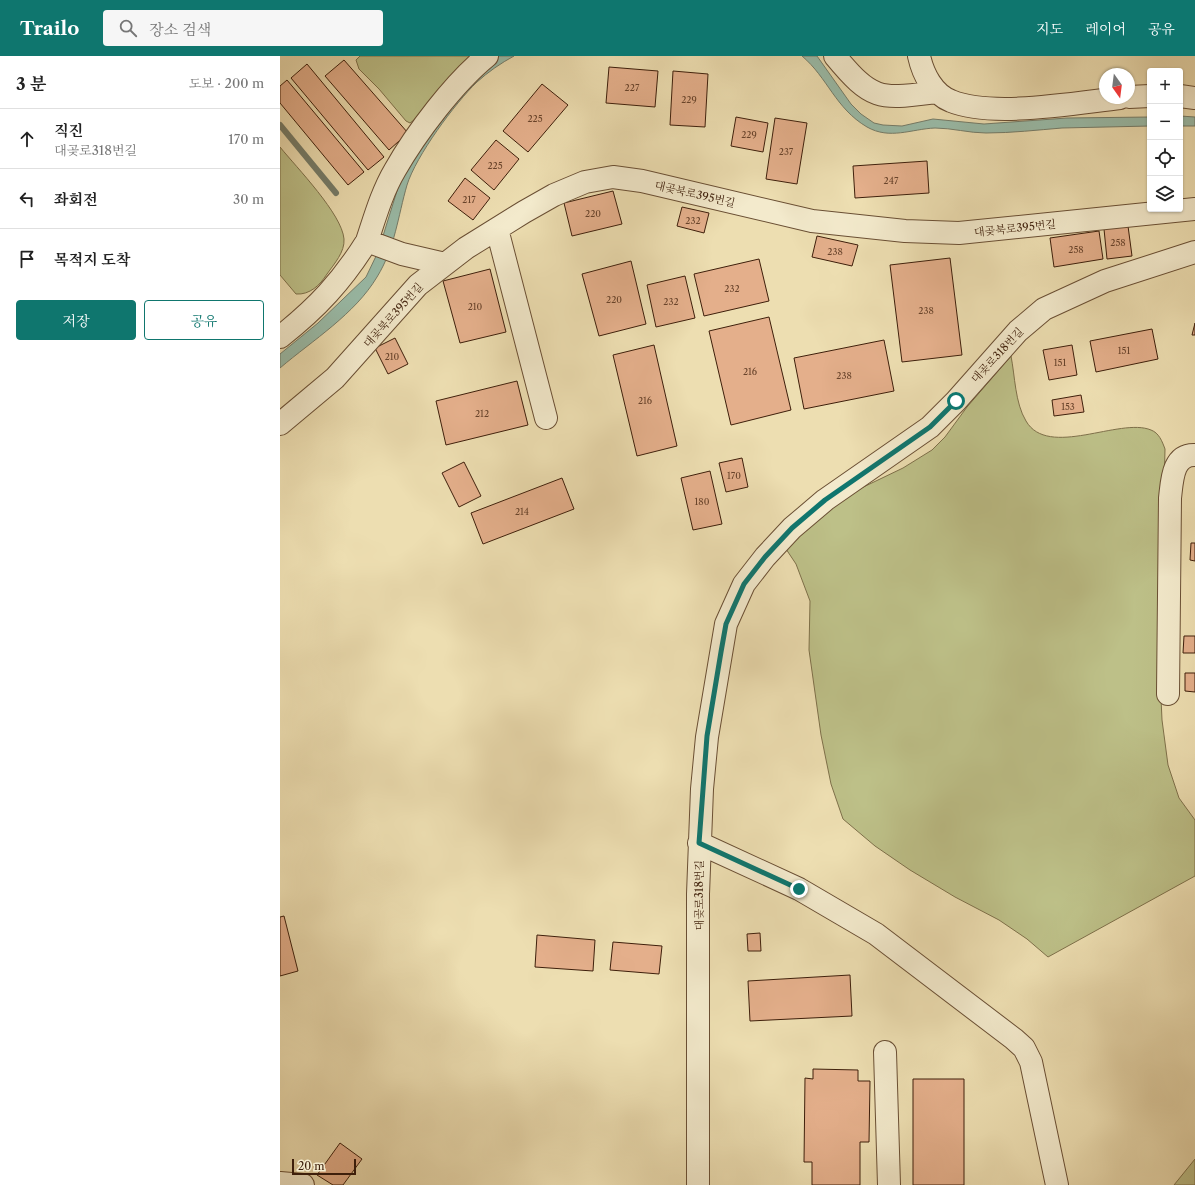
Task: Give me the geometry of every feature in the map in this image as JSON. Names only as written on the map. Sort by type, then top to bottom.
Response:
[{"type":"street","points":[[280,337],[309,314],[372,242],[379,206],[395,170],[424,128],[464,75],[487,56]]},
{"type":"street","points":[[835,56],[855,80],[875,94],[896,98],[937,92]]},
{"type":"street","points":[[919,56],[921,66],[928,80],[937,92],[950,101],[973,108],[1009,109],[1099,100]]},
{"type":"street","points":[[1135,97],[1147,96]]},
{"type":"street","points":[[1183,96],[1195,98]]},
{"type":"street","name":"대곶북로395번길","points":[[280,424],[334,378],[418,285],[466,248],[524,212],[554,195],[584,182],[613,177],[642,182],[812,221],[905,231],[959,233],[1195,209]]},
{"type":"street","points":[[497,229],[546,418]]},
{"type":"street","points":[[372,242],[402,254],[445,264]]},
{"type":"street","name":"대곶로318번길","points":[[698,1185],[699,843],[707,736],[726,624],[744,584],[765,557],[792,528],[825,500],[930,427],[956,401],[1018,331],[1044,310],[1105,281],[1195,252]]},
{"type":"street","points":[[1168,694],[1170,498],[1173,470],[1181,459],[1195,455]]},
{"type":"street","points":[[699,843],[799,889],[876,934],[1014,1038],[1024,1048],[1031,1062],[1041,1102],[1057,1185]]},
{"type":"street","points":[[885,1052],[889,1185]]},
{"type":"street","points":[[280,1183],[303,1185]]},
{"type":"green space","points":[[360,56],[473,56],[448,80],[410,123],[406,121],[379,89],[359,69],[356,60]]},
{"type":"green space","points":[[280,147],[327,204],[336,217],[344,239],[341,253],[324,278],[310,291],[301,294],[296,294],[280,275]]},
{"type":"green space","points":[[1011,356],[1016,389],[1022,414],[1036,432],[1050,437],[1067,437],[1121,428],[1138,427],[1154,431],[1164,446],[1160,676],[1162,720],[1168,765],[1179,798],[1195,820],[1195,876],[1048,957],[1027,939],[999,920],[955,897],[910,870],[875,846],[843,819],[831,784],[821,735],[809,650],[810,601],[796,564],[786,549],[822,514],[853,492],[903,468],[932,450],[945,437],[967,407]]},
{"type":"green space","points":[[1195,1159],[1195,1185],[1174,1185]]},
{"type":"shaded area","points":[[497,56],[514,56],[490,71],[468,91],[427,145],[407,185],[388,255],[377,277],[368,290],[333,326],[280,368],[280,354],[318,323],[366,277],[378,252],[401,178],[430,128]]},
{"type":"shaded area","points":[[802,56],[817,56],[851,104],[861,114],[874,123],[883,125],[902,126],[933,119],[984,124],[1067,118],[1147,117],[1147,126],[1062,128],[986,133],[935,128],[901,133],[884,133],[867,127],[847,111],[811,65]]},
{"type":"shaded area","points":[[1183,116],[1195,117],[1195,126],[1183,126]]},
{"type":"building","points":[[344,60],[408,133],[389,150],[325,76]]},
{"type":"building","points":[[307,64],[384,157],[368,170],[291,78]]},
{"type":"building","points":[[609,67],[658,71],[655,107],[606,103]]},
{"type":"building","points":[[673,71],[708,74],[705,127],[670,125]]},
{"type":"building","points":[[287,80],[364,172],[348,185],[280,103],[280,86]]},
{"type":"building","points":[[542,84],[568,105],[528,152],[503,131]]},
{"type":"building","points":[[736,117],[768,123],[763,152],[731,146]]},
{"type":"building","points":[[775,118],[807,123],[797,184],[766,179]]},
{"type":"building","points":[[496,140],[519,159],[494,190],[471,170]]},
{"type":"building","points":[[927,161],[929,193],[855,198],[853,166]]},
{"type":"building","points":[[465,178],[490,198],[473,220],[448,201]]},
{"type":"building","points":[[613,191],[622,224],[572,236],[564,203]]},
{"type":"building","points":[[682,207],[709,213],[704,233],[677,226]]},
{"type":"building","points":[[1128,226],[1132,256],[1107,259],[1104,229]]},
{"type":"building","points":[[1099,231],[1103,259],[1054,267],[1050,238]]},
{"type":"building","points":[[817,236],[858,245],[852,266],[812,257]]},
{"type":"building","points":[[950,258],[962,355],[902,362],[890,265]]},
{"type":"building","points":[[759,259],[769,301],[704,316],[694,274]]},
{"type":"building","points":[[631,261],[646,324],[599,336],[582,274]]},
{"type":"building","points":[[490,269],[506,332],[460,343],[443,281]]},
{"type":"building","points":[[685,276],[695,318],[656,327],[647,285]]},
{"type":"building","points":[[769,317],[791,410],[731,425],[709,331]]},
{"type":"building","points":[[1195,323],[1195,335],[1192,335]]},
{"type":"building","points":[[1152,329],[1158,359],[1096,372],[1090,341]]},
{"type":"building","points":[[395,338],[408,364],[388,374],[375,348]]},
{"type":"building","points":[[884,340],[894,391],[804,409],[794,358]]},
{"type":"building","points":[[654,345],[677,446],[637,456],[613,355]]},
{"type":"building","points":[[1072,345],[1077,375],[1049,380],[1043,350]]},
{"type":"building","points":[[517,381],[528,425],[446,445],[436,401]]},
{"type":"building","points":[[1081,395],[1084,412],[1054,416],[1052,400]]},
{"type":"building","points":[[742,458],[748,487],[726,492],[719,463]]},
{"type":"building","points":[[464,462],[481,496],[459,507],[442,473]]},
{"type":"building","points":[[710,471],[722,524],[693,530],[681,478]]},
{"type":"building","points":[[562,478],[574,509],[483,544],[471,513]]},
{"type":"building","points":[[1191,543],[1195,543],[1195,561],[1190,560]]},
{"type":"building","points":[[1184,636],[1195,636],[1195,653],[1183,653]]},
{"type":"building","points":[[1185,673],[1195,673],[1195,692],[1185,691]]},
{"type":"building","points":[[284,916],[298,971],[280,976],[280,917]]},
{"type":"building","points":[[760,933],[761,951],[748,951],[747,934]]},
{"type":"building","points":[[537,935],[595,940],[593,971],[535,967]]},
{"type":"building","points":[[613,942],[662,946],[659,974],[610,970]]},
{"type":"building","points":[[850,975],[852,1016],[750,1021],[748,981]]},
{"type":"building","points":[[813,1069],[858,1070],[858,1081],[870,1081],[869,1142],[860,1142],[860,1185],[812,1185],[812,1162],[804,1162],[805,1078],[813,1079]]},
{"type":"building","points":[[913,1079],[964,1079],[964,1185],[913,1185]]},
{"type":"building","points":[[340,1143],[362,1159],[343,1185],[333,1185],[317,1175]]},
{"type":"waterway","points":[[280,125],[336,193]]},
{"type":"route","points":[[799,889],[699,843],[707,736],[726,624],[744,584],[765,557],[792,528],[825,500],[930,427],[956,401]]}]
